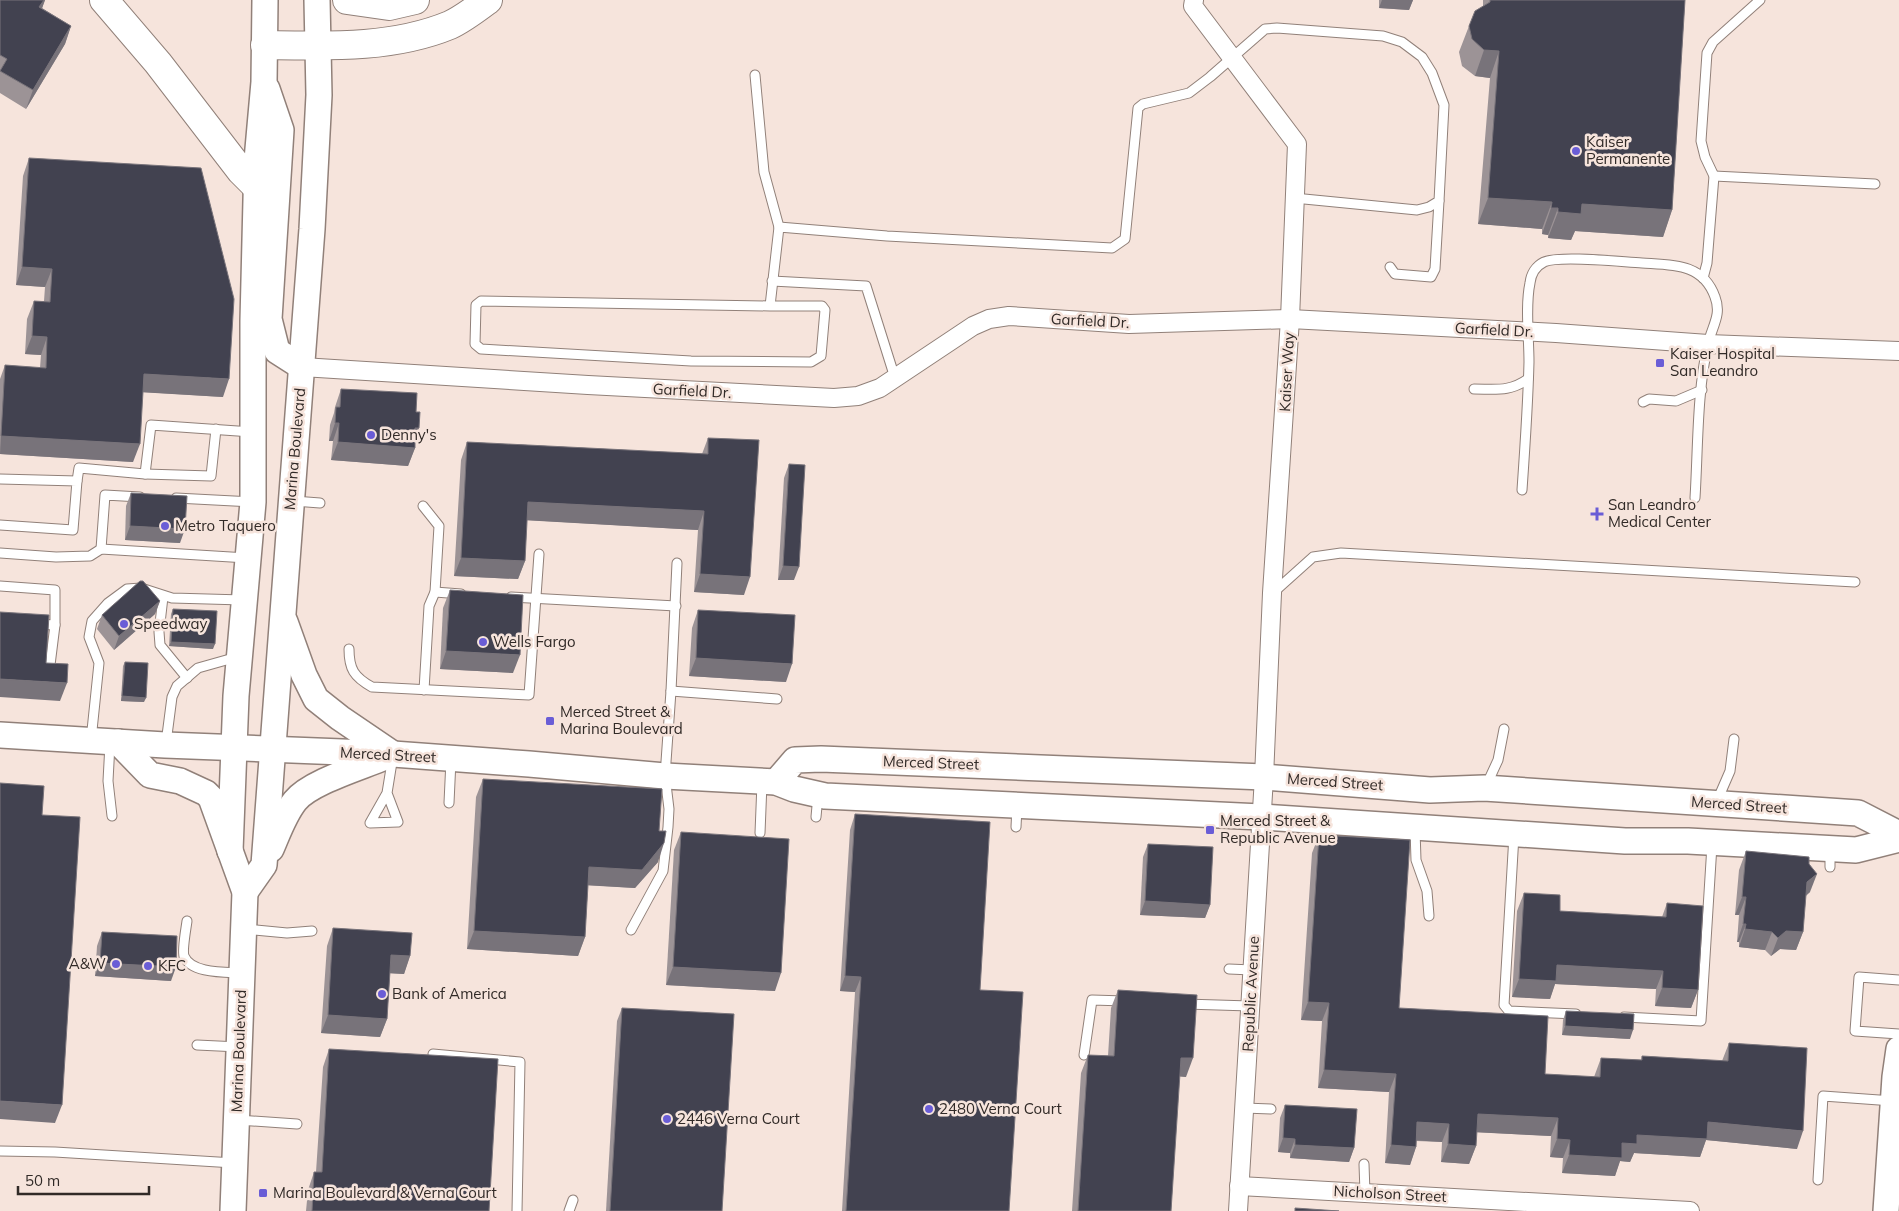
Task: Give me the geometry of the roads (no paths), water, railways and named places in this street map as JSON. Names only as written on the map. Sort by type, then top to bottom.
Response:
[{"type":"highway","points":[[104,0],[158,63],[240,171],[257,187]]},
{"type":"highway","points":[[347,0],[389,6],[415,0]]},
{"type":"highway","points":[[265,45],[319,46],[375,43],[423,34],[451,24],[488,0]]},
{"type":"street","name":"Marina Boulevard","points":[[233,1211],[242,929],[245,892],[230,851],[234,747],[247,558],[253,502],[253,321],[257,187],[264,82],[265,0]]},
{"type":"street","name":"Marina Boulevard","points":[[264,865],[302,367],[319,95],[317,0]]},
{"type":"street","name":"Kaiser Way","points":[[1194,0],[1193,6],[1234,58],[1296,144],[1290,319],[1272,593],[1264,777]]},
{"type":"street","points":[[264,82],[281,130],[269,319],[277,350],[302,367]]},
{"type":"street","name":"Garfield Dr.","points":[[302,367],[834,398],[858,396],[880,388],[973,326],[989,319],[1009,316],[1129,324],[1290,319],[1708,344],[1899,351]]},
{"type":"street","points":[[282,612],[304,675],[316,698],[340,718],[393,754]]},
{"type":"street","name":"Merced Street","points":[[0,735],[165,745],[393,754],[665,776],[769,782],[794,789],[817,806],[1017,816],[1062,812],[1261,817],[1625,841],[1712,842],[1830,858],[1899,839]]},
{"type":"street","points":[[106,741],[150,775],[180,781],[206,793],[211,798],[230,851]]},
{"type":"street","points":[[245,892],[264,865],[287,813],[302,793],[393,754]]},
{"type":"street","name":"Merced Street","points":[[769,782],[795,760],[821,759],[1264,777],[1430,790],[1484,788],[1858,813],[1899,834]]},
{"type":"street","name":"Republic Avenue","points":[[1238,1211],[1264,777]]},
{"type":"street","points":[[1886,1211],[1893,1102],[1898,1065]]},
{"type":"street","name":"Nicholson Street","points":[[1239,1186],[1365,1193],[1486,1205],[1690,1211]]},
{"type":"lane","points":[[1703,278],[1707,263],[1714,176],[1705,158],[1701,141],[1707,53],[1713,42],[1760,0]]},
{"type":"lane","points":[[778,227],[887,236],[1112,248],[1125,239],[1138,108],[1143,104],[1189,92],[1234,58],[1266,29],[1277,28],[1383,36],[1402,42],[1422,57],[1432,73],[1444,105],[1436,269],[1431,277],[1396,274],[1390,267]]},
{"type":"lane","points":[[755,75],[764,172],[778,227],[770,306]]},
{"type":"lane","points":[[1714,176],[1875,184]]},
{"type":"lane","points":[[1294,198],[1417,210],[1429,207],[1440,201]]},
{"type":"lane","points":[[1522,490],[1528,378],[1529,332],[1527,304],[1532,274],[1544,262],[1550,260],[1591,260],[1676,266],[1693,270],[1710,286],[1715,296],[1719,311],[1708,344],[1702,390],[1696,498]]},
{"type":"lane","points":[[772,281],[866,286],[895,378]]},
{"type":"lane","points":[[481,301],[770,306],[822,306],[825,310],[821,356],[811,362],[692,361],[481,348],[475,344],[476,305],[481,301]]},
{"type":"lane","points":[[1474,389],[1507,390],[1518,386],[1528,378]]},
{"type":"lane","points":[[1643,402],[1649,399],[1676,400],[1702,390]]},
{"type":"lane","points":[[145,474],[151,425],[252,432]]},
{"type":"lane","points":[[0,525],[73,530],[79,468],[145,474],[211,476],[216,429]]},
{"type":"lane","points":[[0,479],[77,481]]},
{"type":"lane","points":[[101,549],[105,495],[253,502]]},
{"type":"lane","points":[[291,501],[320,503]]},
{"type":"lane","points":[[423,506],[439,526],[435,592],[429,606],[424,690]]},
{"type":"lane","points":[[0,553],[56,557],[90,556],[101,549],[247,558]]},
{"type":"lane","points":[[1272,593],[1313,557],[1341,553],[1855,582]]},
{"type":"lane","points":[[349,649],[349,662],[352,669],[357,676],[372,687],[529,695],[539,554]]},
{"type":"lane","points":[[631,930],[663,871],[668,827],[665,776],[677,563]]},
{"type":"lane","points":[[0,586],[55,590],[55,625],[49,673]]},
{"type":"lane","points":[[112,816],[99,663],[89,637],[92,621],[108,603],[127,589],[141,588],[163,597],[172,598],[244,600]]},
{"type":"lane","points":[[435,592],[469,594]]},
{"type":"lane","points":[[498,596],[676,606]]},
{"type":"lane","points":[[163,597],[159,632],[160,645],[187,678]]},
{"type":"lane","points":[[28,624],[55,625]]},
{"type":"lane","points":[[165,745],[172,696],[177,686],[198,668],[240,656]]},
{"type":"lane","points":[[671,691],[776,699]]},
{"type":"lane","points":[[1484,788],[1498,760],[1504,729]]},
{"type":"lane","points":[[1716,803],[1730,771],[1734,739]]},
{"type":"lane","points":[[386,793],[393,754]]},
{"type":"lane","points":[[449,803],[451,758]]},
{"type":"lane","points":[[760,833],[769,782]]},
{"type":"lane","points":[[1415,827],[1416,860],[1427,891],[1429,916]]},
{"type":"lane","points":[[1514,833],[1504,1006],[1509,1011],[1586,1015]]},
{"type":"lane","points":[[1615,1016],[1701,1021],[1712,842]]},
{"type":"lane","points":[[187,921],[183,955],[187,961],[200,970],[242,973]]},
{"type":"lane","points":[[242,929],[286,933],[312,931]]},
{"type":"lane","points":[[1229,969],[1252,970]]},
{"type":"lane","points":[[1899,980],[1859,977],[1855,1031],[1899,1034]]},
{"type":"lane","points":[[1084,1055],[1092,1000],[1132,1002]]},
{"type":"lane","points":[[1171,1003],[1250,1006]]},
{"type":"lane","points":[[197,1045],[239,1048]]},
{"type":"lane","points":[[434,1054],[520,1062],[517,1211]]},
{"type":"lane","points":[[1818,1180],[1823,1096],[1893,1102]]},
{"type":"lane","points":[[1244,1108],[1271,1109]]},
{"type":"lane","points":[[236,1120],[297,1124]]},
{"type":"lane","points":[[0,1151],[234,1163]]},
{"type":"lane","points":[[1364,1164],[1365,1193]]},
{"type":"lane","points":[[569,1211],[573,1200]]},
{"type":"place","name":"Kaiser Permanente","points":[[1576,151]]},
{"type":"place","name":"Kaiser Hospital San Leandro","points":[[1660,363]]},
{"type":"place","name":"Denny's","points":[[371,435]]},
{"type":"place","name":"San Leandro Medical Center","points":[[1597,514]]},
{"type":"place","name":"Metro Taquero","points":[[165,526]]},
{"type":"place","name":"Speedway","points":[[124,624]]},
{"type":"place","name":"Wells Fargo","points":[[483,642]]},
{"type":"place","name":"Merced Street & Marina Boulevard","points":[[550,721]]},
{"type":"place","name":"Merced Street & Republic Avenue","points":[[1210,830]]},
{"type":"place","name":"A&W","points":[[116,964]]},
{"type":"place","name":"KFC","points":[[148,966]]},
{"type":"place","name":"Bank of America","points":[[382,994]]},
{"type":"place","name":"2480 Verna Court","points":[[929,1109]]},
{"type":"place","name":"2446 Verna Court","points":[[667,1119]]},
{"type":"place","name":"Marina Boulevard & Verna Court","points":[[263,1193]]}]
